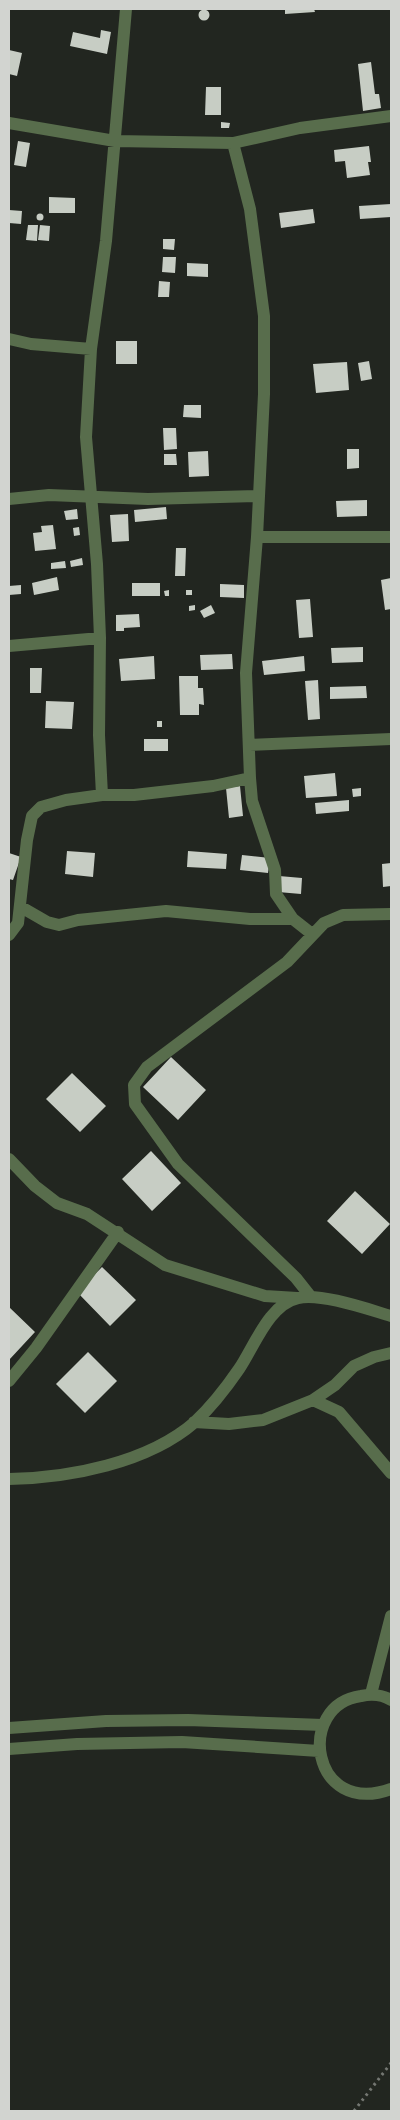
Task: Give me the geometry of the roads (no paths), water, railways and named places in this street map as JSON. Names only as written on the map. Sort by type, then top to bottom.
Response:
[{"type":"street","points":[[102,795],[99,736],[100,638],[97,564],[86,437],[91,349],[106,241],[126,9]]},
{"type":"street","points":[[9,123],[115,142],[233,143],[300,128],[391,116]]},
{"type":"street","points":[[233,143],[250,208],[264,316],[264,394],[257,537],[246,673],[252,801],[275,870],[276,894],[293,919],[312,934]]},
{"type":"street","points":[[9,339],[32,344],[91,349]]},
{"type":"street","points":[[9,499],[49,495],[148,499],[259,496]]},
{"type":"street","points":[[257,537],[391,537]]},
{"type":"street","points":[[9,646],[100,638]]},
{"type":"street","points":[[250,745],[391,739]]},
{"type":"street","points":[[9,935],[18,923],[27,840],[32,816],[41,807],[66,800],[102,795],[134,795],[214,786],[250,778]]},
{"type":"street","points":[[21,907],[47,922],[59,925],[78,920],[166,911],[250,919],[293,919]]},
{"type":"street","points":[[311,1298],[296,1278],[178,1164],[135,1104],[134,1085],[147,1067],[183,1042],[232,1002],[287,962],[324,923],[343,915],[391,914]]},
{"type":"street","points":[[9,1159],[35,1186],[57,1203],[87,1214],[118,1232],[165,1265],[265,1296],[311,1298],[344,1303],[391,1316]]},
{"type":"street","points":[[9,1381],[36,1348],[118,1232]]},
{"type":"street","points":[[9,1479],[76,1473],[112,1465],[146,1451],[170,1438],[194,1422],[224,1389],[240,1368],[272,1315],[297,1298]]},
{"type":"street","points":[[194,1422],[229,1424],[263,1420],[313,1400],[335,1385],[354,1366],[374,1356],[391,1353]]},
{"type":"street","points":[[313,1400],[338,1412],[391,1473]]},
{"type":"street","points":[[371,1694],[391,1616]]},
{"type":"street","points":[[391,1700],[371,1694],[352,1697],[336,1707],[323,1725],[319,1752],[324,1767],[333,1780],[346,1790],[362,1794],[378,1794],[391,1789]]},
{"type":"street","points":[[9,1728],[106,1721],[188,1720],[323,1725]]},
{"type":"street","points":[[9,1750],[77,1744],[182,1742],[319,1752]]}]
